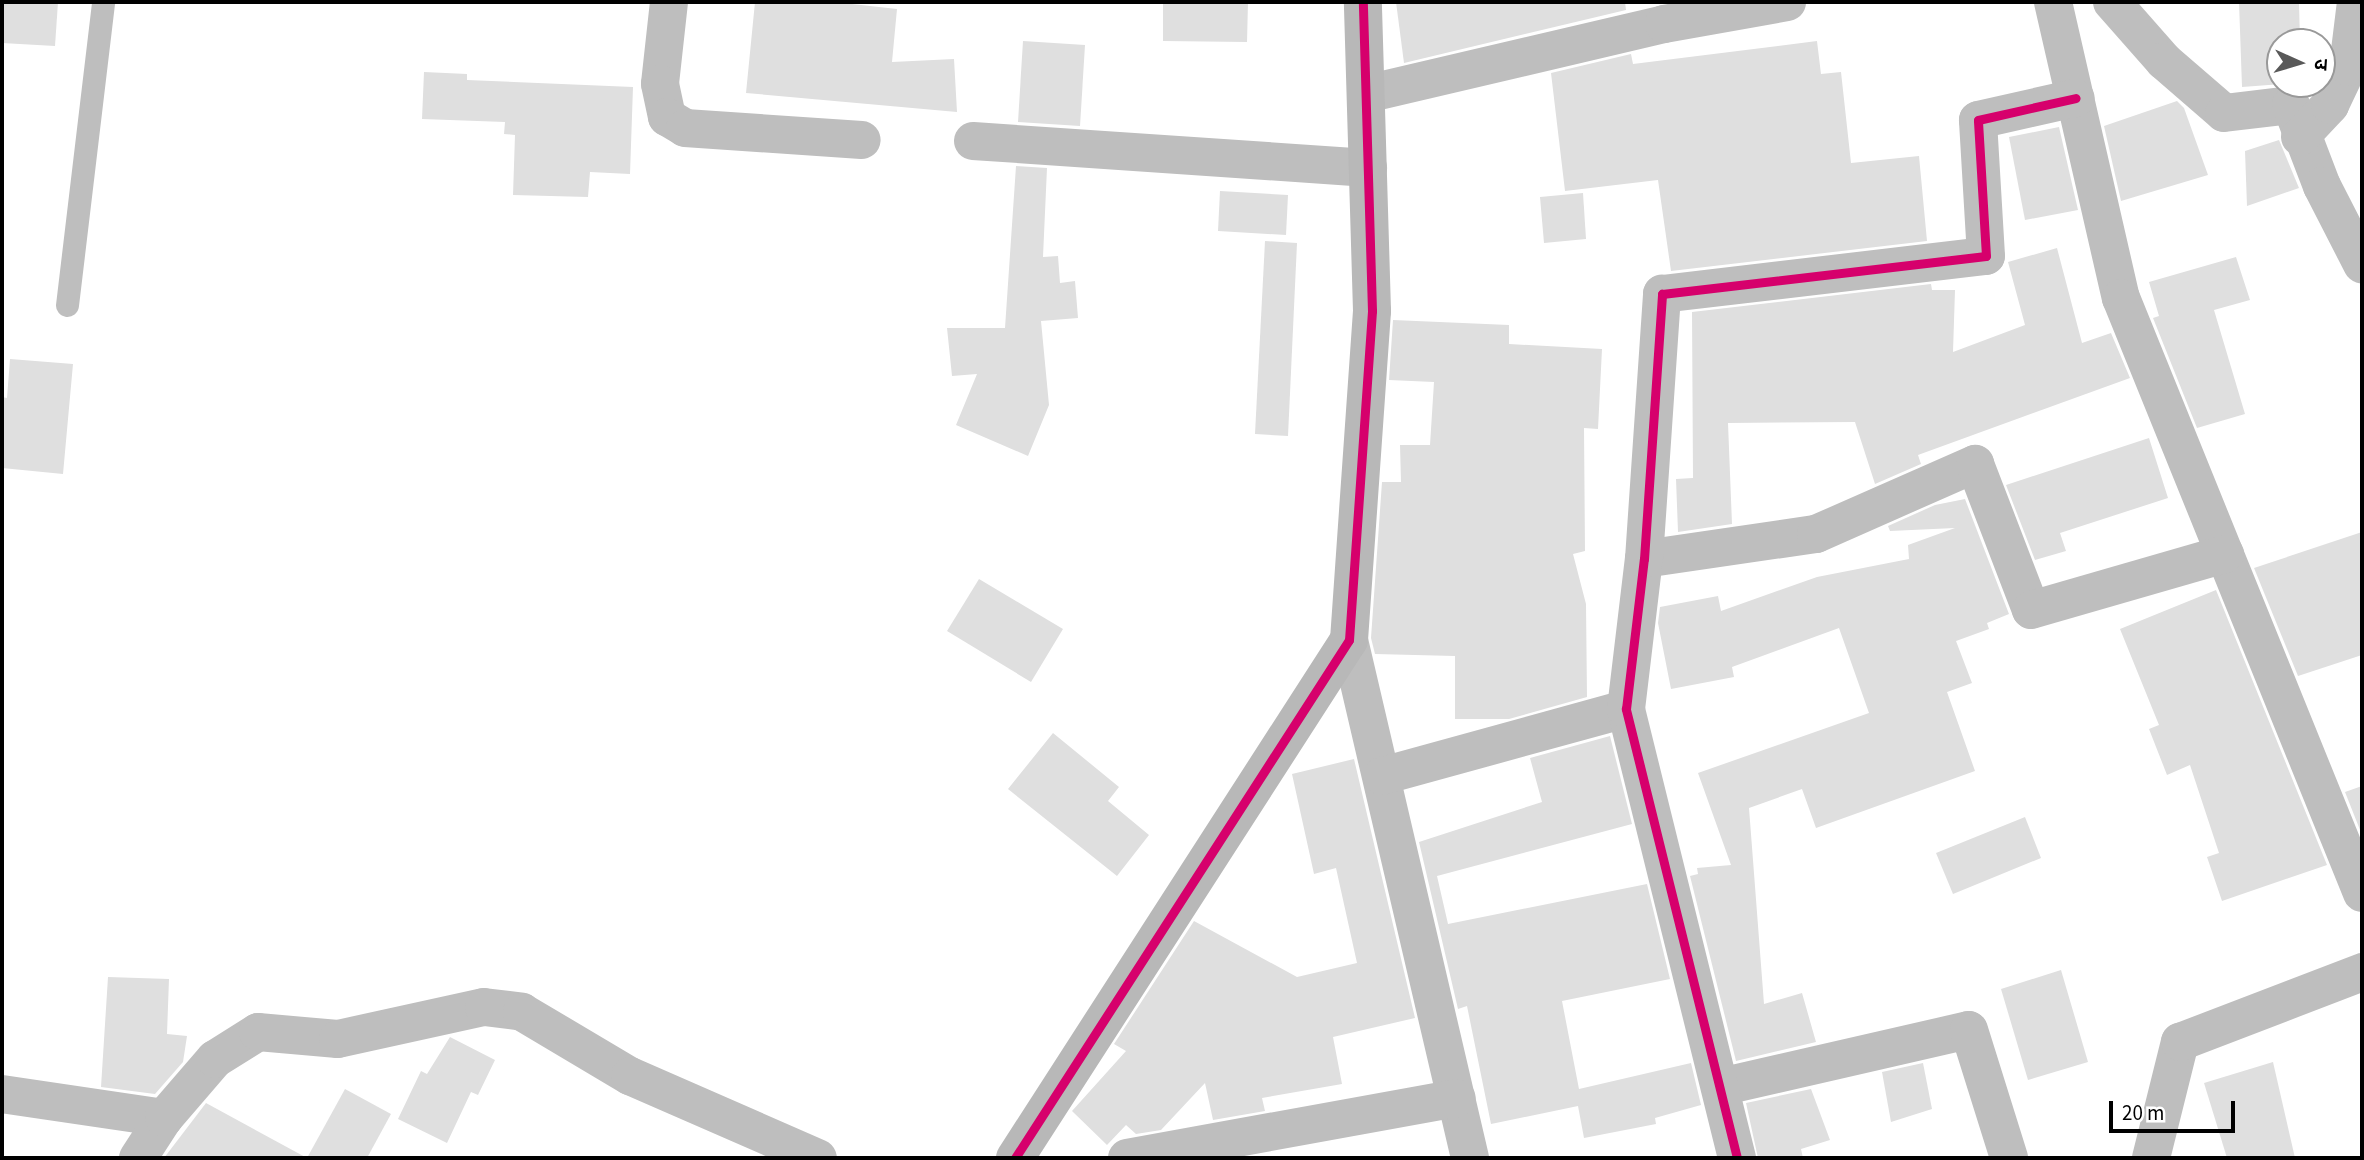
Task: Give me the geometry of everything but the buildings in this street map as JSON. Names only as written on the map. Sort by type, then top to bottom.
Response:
[{"type":"street","points":[[669,2],[660,84],[667,117],[685,128],[862,140]]},
{"type":"street","points":[[1363,2],[1372,311],[1349,640],[1470,1158]]},
{"type":"street","points":[[1366,94],[1662,13],[1787,2]]},
{"type":"street","points":[[2053,2],[2121,298],[2362,893]]},
{"type":"street","points":[[2112,2],[2164,61],[2224,113],[2291,104],[2300,137],[2362,264]]},
{"type":"street","points":[[2300,137],[2330,105],[2348,67],[2356,2]]},
{"type":"street","points":[[1737,1158],[1626,709],[1644,559],[1662,294],[1986,256],[1978,120],[2076,98]]},
{"type":"street","points":[[972,141],[1368,168]]},
{"type":"street","points":[[1644,559],[1816,534],[1975,464],[2031,610],[2225,554]]},
{"type":"street","points":[[1015,1158],[1349,640]]},
{"type":"street","points":[[1381,776],[1626,709]]},
{"type":"street","points":[[2151,1158],[2180,1042],[2362,972]]},
{"type":"street","points":[[138,1158],[164,1118],[215,1059],[258,1032],[338,1038],[484,1007],[522,1012],[630,1076],[818,1158]]},
{"type":"street","points":[[1720,1087],[1969,1030],[2009,1158]]},
{"type":"street","points":[[2,1094],[164,1118]]},
{"type":"street","points":[[1127,1158],[1212,1151],[1457,1098]]},
{"type":"lane","points":[[67,305],[103,2]]},
{"type":"cycle path","points":[[1015,1158],[1349,640],[1372,311],[1363,2]]},
{"type":"cycle path","points":[[1737,1158],[1626,709],[1644,559],[1662,294],[1986,256],[1978,120],[2076,98]]}]
